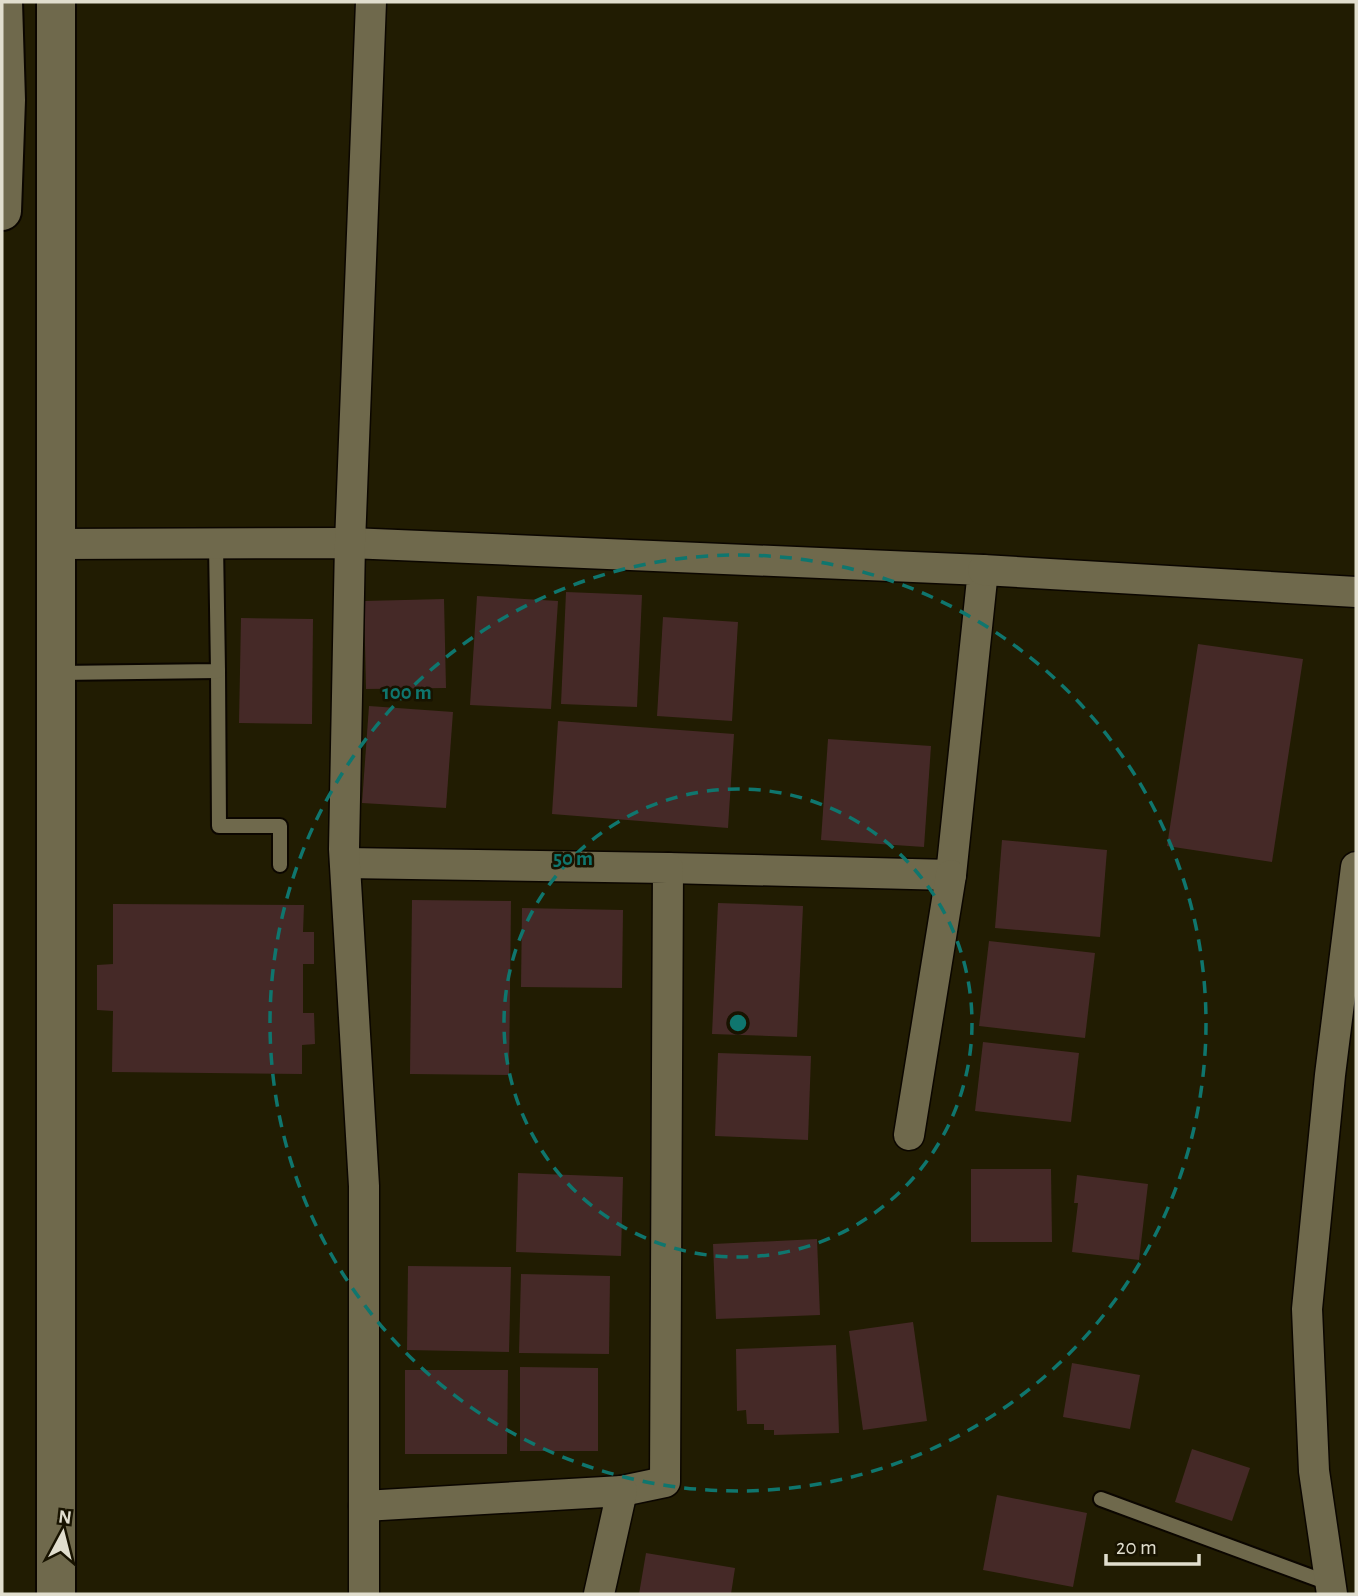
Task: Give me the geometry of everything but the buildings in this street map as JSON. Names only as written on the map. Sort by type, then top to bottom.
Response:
[{"type":"street","points":[[2,211],[3,2]]},
{"type":"street","points":[[56,2],[56,1594]]},
{"type":"street","points":[[57,86],[72,26],[85,2]]},
{"type":"street","points":[[364,1594],[364,1186],[345,863],[350,543],[371,2]]},
{"type":"street","points":[[56,544],[350,543],[983,570],[1356,592]]},
{"type":"street","points":[[909,1135],[951,875],[983,570]]},
{"type":"street","points":[[345,863],[951,875]]},
{"type":"street","points":[[1332,1589],[1314,1471],[1307,1309],[1330,1075],[1356,867]]},
{"type":"street","points":[[364,1506],[622,1491],[664,1482],[668,868]]},
{"type":"street","points":[[599,1594],[622,1491]]},
{"type":"lane","points":[[216,544],[219,826],[280,826],[280,865]]},
{"type":"lane","points":[[56,673],[218,671]]},
{"type":"lane","points":[[1101,1499],[1332,1589]]}]
